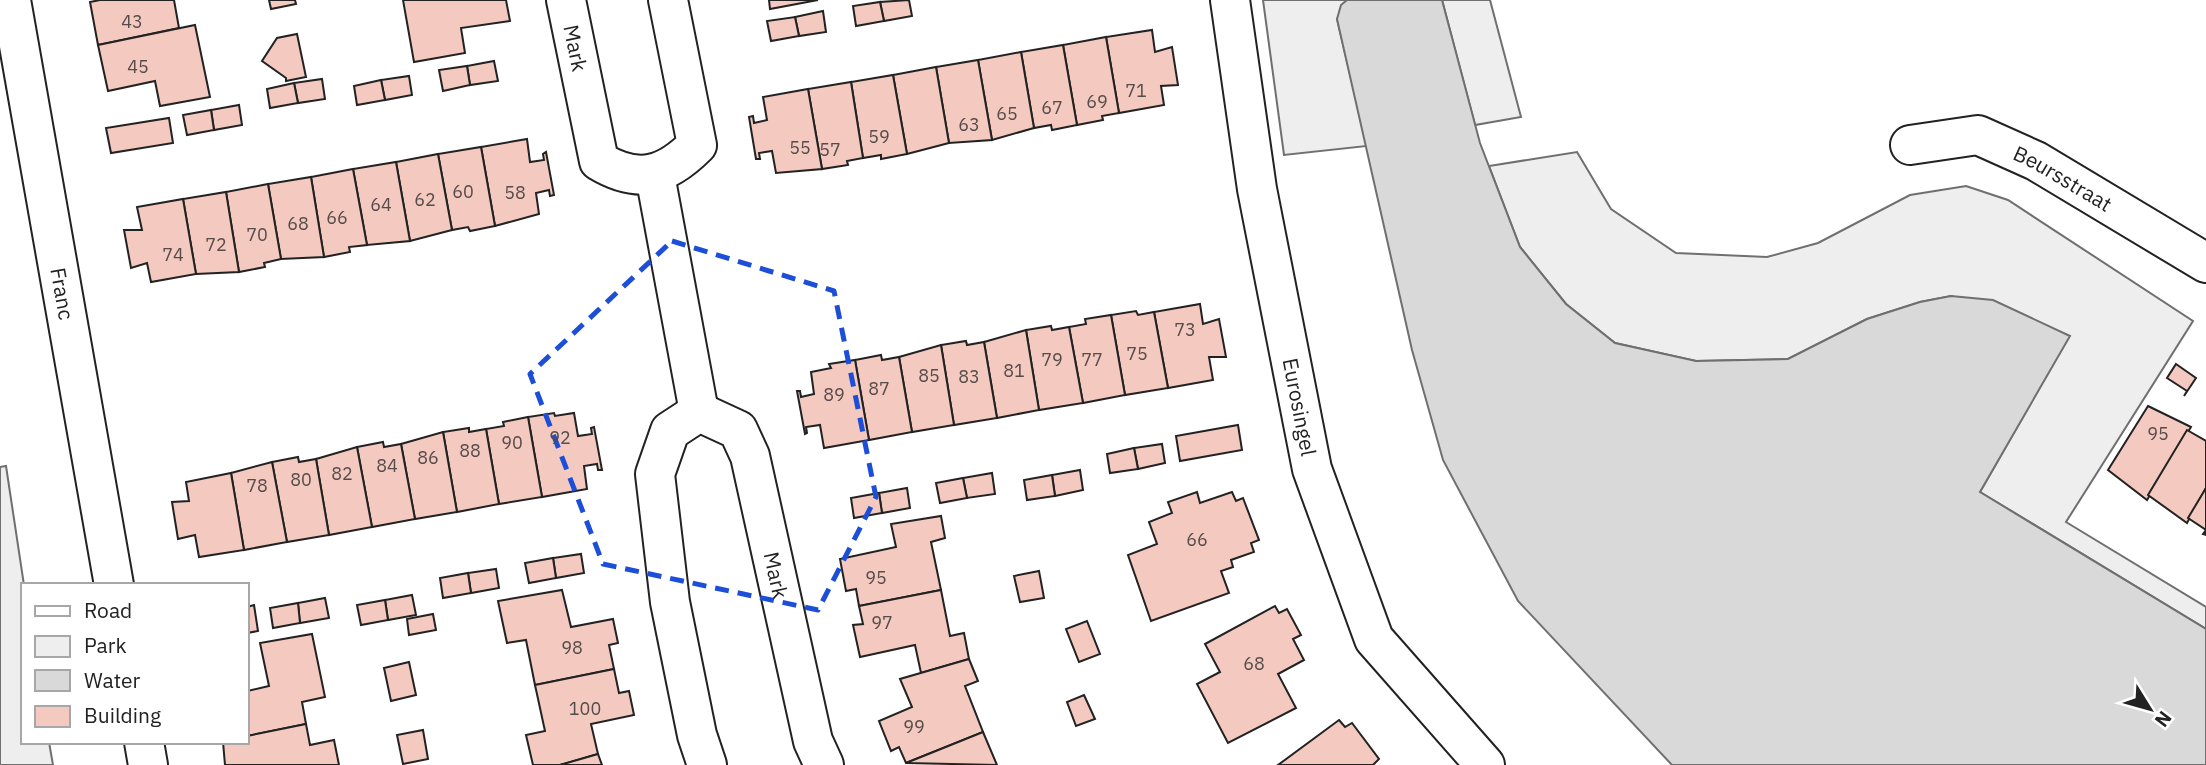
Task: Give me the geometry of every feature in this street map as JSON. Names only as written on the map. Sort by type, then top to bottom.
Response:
[{"type":"street","name":"Franc","points":[[11,0],[114,583]]},
{"type":"street","name":"Mark","points":[[566,0],[599,162],[618,173],[655,175]]},
{"type":"street","points":[[668,0],[696,145],[679,163],[655,175],[699,412],[670,431],[655,474],[670,602],[697,735],[707,765]]},
{"type":"street","name":"Eurosingel","points":[[1230,0],[1257,189],[1312,470],[1374,639],[1485,765]]},
{"type":"street","name":"Beursstraat","points":[[1910,145],[1978,135],[2036,161],[2206,263]]},
{"type":"street","name":"Mark","points":[[699,412],[738,430],[750,456],[813,741],[824,765]]},
{"type":"street","points":[[144,744],[148,765]]},
{"type":"highlighted area","points":[[672,241],[834,291],[876,497],[818,610],[603,564],[530,374]]},
{"type":"green space","points":[[1263,0],[1350,0],[1337,19],[1367,146],[1284,155]]},
{"type":"green space","points":[[1442,0],[1490,0],[1521,117],[1475,125]]},
{"type":"green space","points":[[1577,152],[1611,209],[1676,253],[1767,257],[1818,243],[1910,195],[1966,186],[2008,200],[2193,321],[2066,522],[2206,607],[2206,629],[1980,492],[2069,336],[1951,296],[1920,302],[1867,319],[1788,359],[1696,361],[1615,343],[1566,304],[1520,247],[1489,166]]},
{"type":"green space","points":[[6,466],[24,583],[21,583],[21,744],[49,744],[53,765],[0,765],[0,467]]},
{"type":"water","points":[[1347,0],[1442,0],[1480,143],[1520,247],[1566,304],[1615,343],[1696,361],[1788,359],[1867,319],[1920,302],[1951,296],[1993,300],[2070,336],[1980,492],[2206,629],[2206,765],[1672,765],[1518,601],[1443,460],[1412,350],[1337,19],[1341,5]]},
{"type":"building","points":[[174,0],[179,28],[98,45],[90,2]]},
{"type":"building","points":[[269,0],[295,0],[296,4],[271,9]]},
{"type":"building","points":[[403,0],[506,0],[510,21],[461,28],[465,53],[414,62]]},
{"type":"building","points":[[769,0],[818,0],[770,9]]},
{"type":"building","points":[[909,0],[912,16],[884,21],[880,2]]},
{"type":"building","points":[[880,2],[884,21],[856,26],[853,6]]},
{"type":"building","points":[[823,11],[826,32],[799,36],[795,17]]},
{"type":"building","points":[[795,17],[799,36],[771,41],[767,21]]},
{"type":"building","points":[[195,25],[210,97],[160,106],[155,81],[108,91],[98,45]]},
{"type":"building","points":[[1152,30],[1155,52],[1172,47],[1178,85],[1161,86],[1164,105],[1119,113],[1106,37]]},
{"type":"building","points":[[297,34],[306,77],[286,81],[286,78],[262,61],[277,38]]},
{"type":"building","points":[[1106,37],[1119,113],[1102,116],[1103,120],[1077,125],[1063,45]]},
{"type":"building","points":[[1063,45],[1077,125],[1052,130],[1051,125],[1034,128],[1021,52]]},
{"type":"building","points":[[1021,52],[1034,128],[992,140],[978,60]]},
{"type":"building","points":[[978,60],[992,140],[949,143],[936,67]]},
{"type":"building","points":[[494,61],[498,81],[470,85],[467,66]]},
{"type":"building","points":[[467,66],[470,85],[443,91],[439,70]]},
{"type":"building","points":[[936,67],[949,143],[907,154],[893,75]]},
{"type":"building","points":[[893,75],[907,154],[881,159],[881,155],[863,158],[851,82]]},
{"type":"building","points":[[409,76],[412,95],[385,100],[381,80]]},
{"type":"building","points":[[322,79],[325,99],[298,103],[294,83]]},
{"type":"building","points":[[381,80],[385,100],[357,105],[354,86]]},
{"type":"building","points":[[851,82],[863,158],[847,161],[848,165],[822,169],[808,89]]},
{"type":"building","points":[[294,83],[298,103],[270,108],[267,89]]},
{"type":"building","points":[[808,89],[822,169],[776,173],[772,151],[759,153],[760,159],[756,159],[749,117],[753,116],[754,123],[767,120],[763,97]]},
{"type":"building","points":[[239,105],[242,125],[214,130],[211,110]]},
{"type":"building","points":[[211,110],[214,130],[187,135],[183,115]]},
{"type":"building","points":[[169,118],[173,143],[111,153],[106,128]]},
{"type":"building","points":[[527,139],[530,162],[544,160],[543,154],[546,152],[554,195],[550,196],[549,190],[536,193],[539,214],[495,226],[481,147]]},
{"type":"building","points":[[481,147],[495,226],[470,231],[468,227],[452,230],[438,154]]},
{"type":"building","points":[[438,154],[452,230],[410,241],[396,162]]},
{"type":"building","points":[[396,162],[410,241],[367,245],[353,169]]},
{"type":"building","points":[[353,169],[367,245],[349,247],[350,252],[324,257],[311,177]]},
{"type":"building","points":[[311,177],[324,257],[281,259],[268,184]]},
{"type":"building","points":[[268,184],[281,259],[264,263],[265,267],[239,272],[226,192]]},
{"type":"building","points":[[226,192],[239,272],[196,274],[183,199]]},
{"type":"building","points":[[183,199],[196,274],[151,282],[147,263],[131,268],[124,230],[142,230],[137,207]]},
{"type":"building","points":[[1200,304],[1203,324],[1219,319],[1226,357],[1209,357],[1213,380],[1168,388],[1154,312]]},
{"type":"building","points":[[1136,311],[1138,315],[1154,312],[1168,388],[1125,395],[1111,315]]},
{"type":"building","points":[[1111,315],[1125,395],[1083,403],[1069,327],[1086,324],[1085,319]]},
{"type":"building","points":[[1051,326],[1052,330],[1069,327],[1083,403],[1039,410],[1026,330]]},
{"type":"building","points":[[1026,330],[1039,410],[997,418],[984,342]]},
{"type":"building","points":[[966,341],[967,345],[984,342],[997,418],[954,425],[941,345]]},
{"type":"building","points":[[941,345],[954,425],[912,432],[899,357]]},
{"type":"building","points":[[881,355],[882,360],[899,357],[912,432],[869,440],[855,360]]},
{"type":"building","points":[[855,360],[869,440],[824,448],[820,425],[806,427],[805,434],[797,391],[800,391],[801,397],[814,394],[811,372],[831,368],[829,364]]},
{"type":"building","points":[[2176,364],[2196,378],[2184,396],[2187,391],[2167,378]]},
{"type":"building","points":[[2148,406],[2191,427],[2147,500],[2108,470]]},
{"type":"building","points":[[554,413],[555,416],[574,413],[578,436],[592,434],[591,428],[594,427],[602,470],[598,470],[597,464],[584,466],[587,489],[542,497],[528,417]]},
{"type":"building","points":[[528,417],[542,497],[499,504],[486,429]]},
{"type":"building","points":[[1238,425],[1242,450],[1180,461],[1176,436]]},
{"type":"building","points":[[469,428],[469,432],[486,429],[499,504],[457,512],[443,432]]},
{"type":"building","points":[[2187,430],[2206,441],[2206,488],[2187,523],[2148,495]]},
{"type":"building","points":[[443,432],[457,512],[415,519],[401,444]]},
{"type":"building","points":[[383,442],[384,447],[401,444],[415,519],[372,527],[357,447]]},
{"type":"building","points":[[1162,444],[1165,463],[1138,469],[1134,448]]},
{"type":"building","points":[[357,447],[372,527],[329,535],[316,459]]},
{"type":"building","points":[[1134,448],[1138,469],[1110,473],[1107,454]]},
{"type":"building","points":[[298,457],[299,462],[316,459],[329,535],[287,542],[272,462]]},
{"type":"building","points":[[272,462],[287,542],[244,550],[231,473]]},
{"type":"building","points":[[1080,470],[1083,490],[1055,496],[1052,475]]},
{"type":"building","points":[[231,473],[244,550],[199,557],[195,535],[178,539],[172,502],[189,501],[186,482]]},
{"type":"building","points":[[992,473],[995,494],[967,498],[963,478]]},
{"type":"building","points":[[1052,475],[1055,496],[1027,500],[1024,480]]},
{"type":"building","points":[[963,478],[967,498],[940,503],[936,483]]},
{"type":"building","points":[[907,488],[910,508],[882,513],[879,493]]},
{"type":"building","points":[[2206,488],[2206,530],[2188,518]]},
{"type":"building","points":[[1197,492],[1200,503],[1232,492],[1236,501],[1243,498],[1259,540],[1251,543],[1254,552],[1231,560],[1233,567],[1221,571],[1229,593],[1151,621],[1128,555],[1157,544],[1149,522],[1172,513],[1168,502]]},
{"type":"building","points":[[879,493],[882,513],[854,518],[851,498]]},
{"type":"building","points":[[941,516],[945,538],[931,542],[941,590],[859,606],[856,589],[846,591],[840,559],[896,547],[891,524]]},
{"type":"building","points":[[581,554],[584,573],[556,578],[553,558]]},
{"type":"building","points":[[553,558],[556,578],[529,583],[525,563]]},
{"type":"building","points":[[496,569],[499,588],[471,593],[468,573]]},
{"type":"building","points":[[1039,571],[1044,598],[1020,602],[1014,576]]},
{"type":"building","points":[[468,573],[471,593],[443,598],[440,578]]},
{"type":"building","points":[[562,590],[571,627],[613,619],[618,643],[609,645],[614,669],[535,685],[526,640],[507,643],[498,601]]},
{"type":"building","points":[[941,590],[950,636],[964,633],[969,659],[921,673],[915,645],[860,657],[853,625],[863,624],[859,606]]},
{"type":"building","points":[[412,595],[416,615],[388,620],[385,600]]},
{"type":"building","points":[[325,598],[329,618],[300,623],[298,603]]},
{"type":"building","points":[[385,600],[388,620],[361,625],[357,605]]},
{"type":"building","points":[[298,603],[300,623],[273,628],[270,608]]},
{"type":"building","points":[[254,605],[258,631],[248,633],[248,607]]},
{"type":"building","points":[[1275,606],[1279,613],[1287,609],[1301,635],[1293,639],[1304,660],[1278,674],[1296,708],[1228,743],[1197,684],[1220,672],[1205,644]]},
{"type":"building","points":[[433,614],[436,630],[409,635],[407,619]]},
{"type":"building","points":[[1087,621],[1100,654],[1079,662],[1066,629]]},
{"type":"building","points":[[312,634],[325,697],[302,702],[306,724],[248,736],[248,691],[269,686],[260,643]]},
{"type":"building","points":[[969,659],[978,681],[965,686],[983,732],[906,763],[899,747],[891,751],[879,721],[912,707],[900,679]]},
{"type":"building","points":[[409,662],[416,695],[391,701],[384,668]]},
{"type":"building","points":[[614,669],[619,693],[629,691],[634,715],[591,724],[598,754],[560,765],[533,765],[526,735],[545,731],[535,685]]},
{"type":"building","points":[[1084,695],[1095,719],[1076,726],[1067,702]]},
{"type":"building","points":[[1339,720],[1345,727],[1352,723],[1379,759],[1373,765],[1278,765]]},
{"type":"building","points":[[306,724],[310,745],[334,740],[339,765],[225,765],[223,744],[248,744],[248,736]]},
{"type":"building","points":[[423,730],[428,759],[403,764],[397,735]]},
{"type":"building","points":[[983,732],[997,765],[906,763]]},
{"type":"building","points":[[598,754],[602,765],[560,765]]}]
